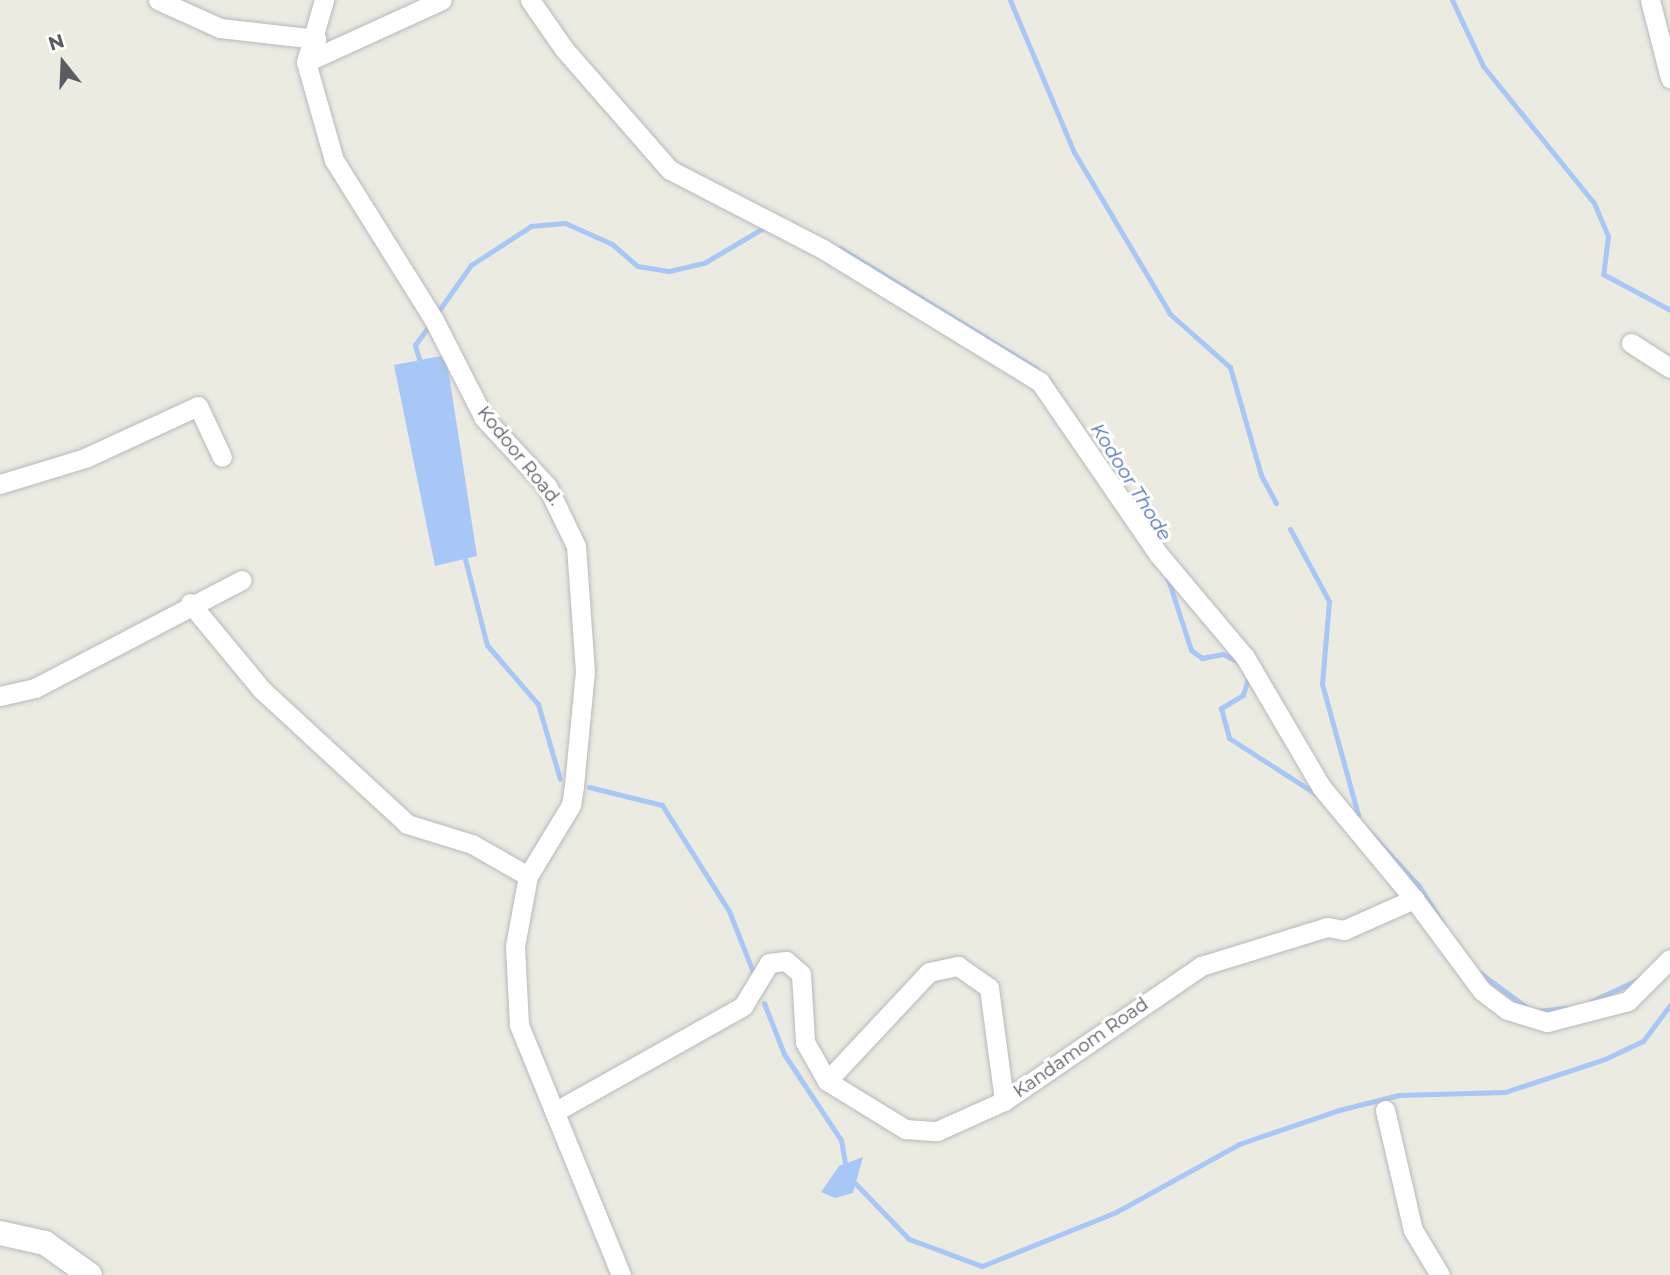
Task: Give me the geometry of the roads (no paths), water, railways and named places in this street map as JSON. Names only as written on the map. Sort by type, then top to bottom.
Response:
[{"type":"street","points":[[158,0],[220,28],[316,39]]},
{"type":"street","points":[[306,62],[316,39],[324,0]]},
{"type":"street","points":[[306,62],[442,0]]},
{"type":"street","points":[[530,0],[564,49],[670,170],[772,226],[823,249],[1040,382],[1159,555],[1245,657],[1322,788],[1414,899],[1482,991],[1507,1010],[1547,1022],[1628,1001],[1670,958]]},
{"type":"street","points":[[1650,0],[1670,78]]},
{"type":"street","name":"Kodoor Road.","points":[[306,62],[334,160],[433,318],[484,418],[562,508],[578,556],[585,671],[571,805],[528,876],[515,946],[519,1025],[558,1110]]},
{"type":"street","points":[[1631,343],[1670,368]]},
{"type":"street","points":[[0,484],[85,458],[198,406],[222,457]]},
{"type":"street","points":[[0,696],[35,688],[190,603],[242,580]]},
{"type":"street","points":[[190,603],[261,690],[407,824],[472,844],[528,876]]},
{"type":"street","name":"Kandamom Road","points":[[558,1110],[743,1006],[769,963],[786,961],[801,974],[805,1042],[827,1081],[905,1129],[937,1131],[1003,1101],[1201,966],[1326,927],[1344,930],[1414,899]]},
{"type":"street","points":[[827,1081],[929,972],[958,966],[989,988],[1003,1101]]},
{"type":"street","points":[[558,1110],[621,1275]]},
{"type":"street","points":[[1385,1110],[1413,1230],[1440,1275]]},
{"type":"street","points":[[0,1233],[45,1243],[90,1275]]},
{"type":"water","points":[[446,355],[477,556],[435,566],[394,365]]},
{"type":"water","points":[[863,1157],[853,1193],[835,1198],[821,1192],[839,1166]]},
{"type":"waterway","points":[[1010,0],[1074,152],[1170,314],[1230,367],[1261,475],[1276,503]]},
{"type":"waterway","name":"Kodoor Thode","points":[[1452,0],[1483,66],[1594,203],[1608,236],[1603,274],[1670,310]]},
{"type":"waterway","name":"Kodoor Thode","points":[[435,316],[471,265],[531,226],[565,223],[612,244],[637,266],[669,271],[704,263],[765,227]]},
{"type":"waterway","name":"Kodoor Thode","points":[[840,248],[1037,369]]},
{"type":"waterway","points":[[421,365],[415,345],[430,324]]},
{"type":"waterway","name":"Kodoor Thode","points":[[1047,378],[1062,401]]},
{"type":"waterway","points":[[1290,529],[1329,601],[1322,684],[1358,815]]},
{"type":"waterway","points":[[464,555],[487,645],[538,704],[560,779]]},
{"type":"waterway","name":"Kodoor Thode","points":[[1167,576],[1191,650],[1202,658],[1223,654],[1237,661]]},
{"type":"waterway","name":"Kodoor Thode","points":[[1249,676],[1243,695],[1221,708],[1229,738],[1319,796]]},
{"type":"waterway","points":[[589,787],[662,805],[729,911],[753,972]]},
{"type":"waterway","name":"Kodoor Thode","points":[[1350,811],[1419,886],[1443,924]]},
{"type":"waterway","name":"Kodoor Thode","points":[[1480,973],[1525,1006]]},
{"type":"waterway","name":"Kodoor Thode","points":[[1592,1001],[1637,980]]},
{"type":"waterway","points":[[764,1003],[784,1054],[841,1140],[846,1169]]},
{"type":"waterway","points":[[852,1180],[909,1239],[982,1266],[1116,1212],[1239,1144],[1339,1110],[1399,1095],[1505,1092],[1605,1059],[1643,1041],[1670,1005]]},
{"type":"waterway","name":"Kodoor Thode","points":[[1537,1011],[1566,1008]]}]
